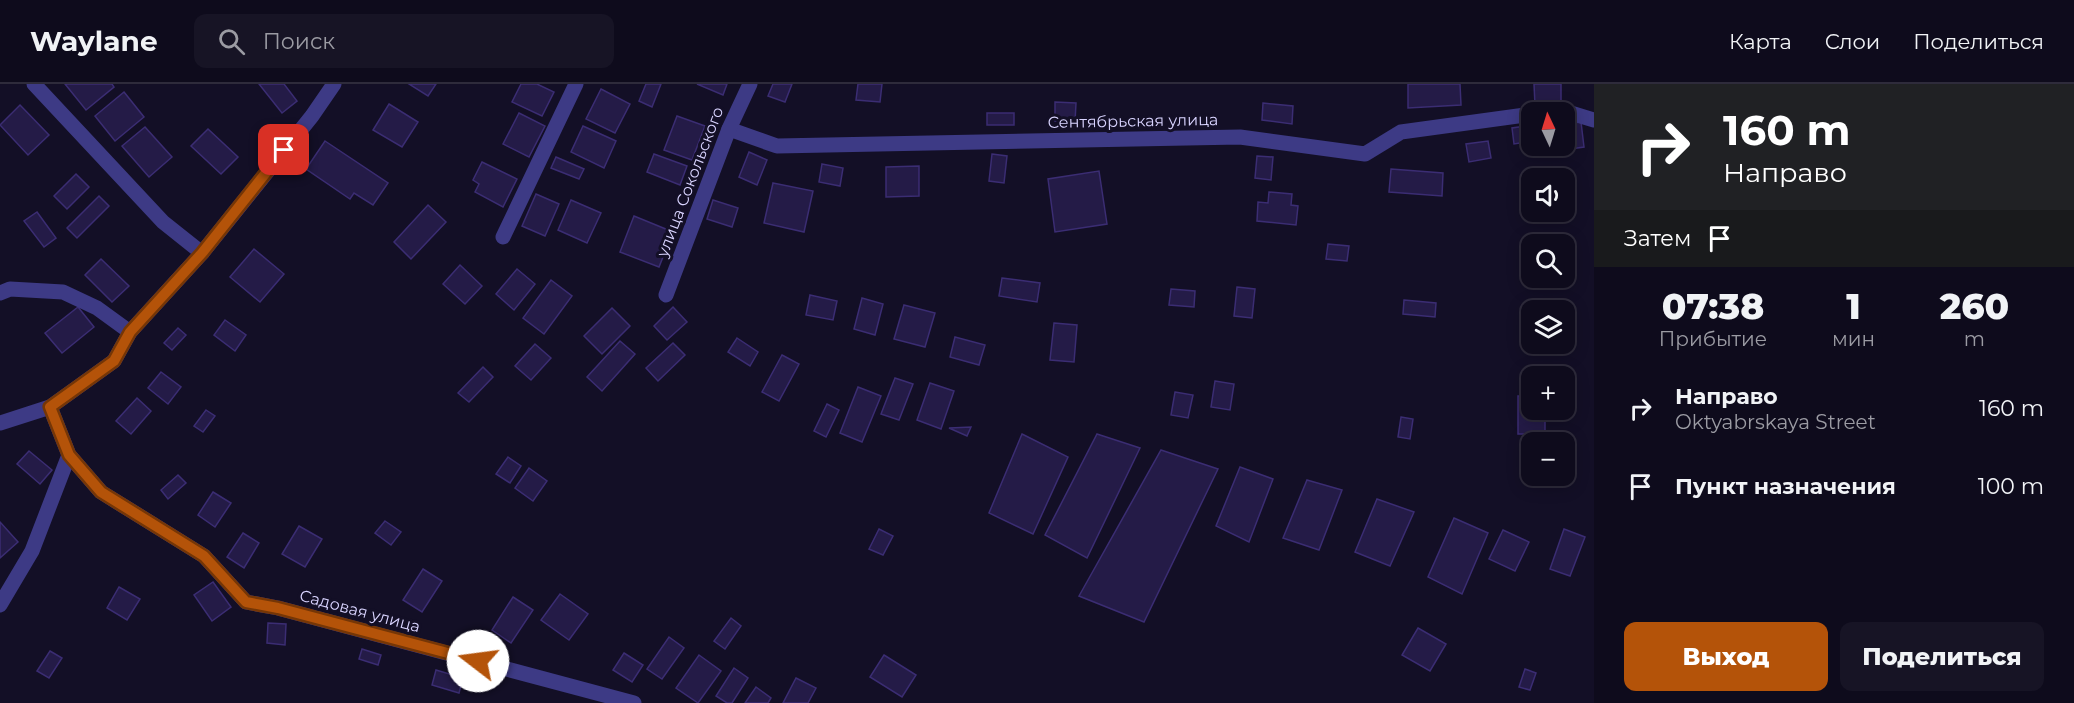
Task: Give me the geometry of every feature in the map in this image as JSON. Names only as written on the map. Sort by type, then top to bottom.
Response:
[{"type":"street","points":[[34,84],[163,222],[202,253]]},
{"type":"street","points":[[503,237],[576,84]]},
{"type":"street","name":"улица Сокольского","points":[[666,295],[729,129],[750,84]]},
{"type":"street","points":[[0,423],[50,407],[114,361],[130,332],[202,253],[312,116],[328,86]]},
{"type":"street","points":[[1575,114],[1594,120]]},
{"type":"street","name":"Сентябрьская улица","points":[[729,129],[777,146],[1240,137],[1365,154],[1401,132],[1521,116]]},
{"type":"street","points":[[0,293],[10,289],[63,292],[97,308],[130,332]]},
{"type":"street","name":"Садовая улица","points":[[50,407],[69,455],[101,492],[204,556],[246,602],[290,611],[634,703]]},
{"type":"street","points":[[0,605],[32,551],[69,455]]},
{"type":"building","points":[[65,84],[112,84],[114,87],[86,110]]},
{"type":"building","points":[[259,84],[284,84],[297,101],[282,113]]},
{"type":"building","points":[[409,84],[436,84],[428,96]]},
{"type":"building","points":[[521,84],[537,84],[554,92],[542,116],[512,102]]},
{"type":"building","points":[[646,84],[661,84],[652,107],[639,101]]},
{"type":"building","points":[[697,84],[727,84],[723,95]]},
{"type":"building","points":[[773,84],[792,84],[785,102],[768,96]]},
{"type":"building","points":[[858,84],[882,84],[880,102],[856,100]]},
{"type":"building","points":[[1408,84],[1460,84],[1461,105],[1408,108]]},
{"type":"building","points":[[1534,84],[1561,84],[1561,102],[1535,102]]},
{"type":"building","points":[[601,89],[630,104],[615,133],[586,119]]},
{"type":"building","points":[[124,92],[144,117],[115,141],[95,116]]},
{"type":"building","points":[[1055,102],[1076,103],[1075,122],[1055,121]]},
{"type":"building","points":[[1263,103],[1293,106],[1292,124],[1262,120]]},
{"type":"building","points":[[389,104],[418,122],[402,147],[373,130]]},
{"type":"building","points":[[20,105],[49,135],[28,155],[0,125]]},
{"type":"building","points":[[519,113],[545,126],[529,157],[503,144]]},
{"type":"building","points":[[987,113],[1014,113],[1014,125],[987,125]]},
{"type":"building","points":[[677,116],[705,126],[692,160],[664,150]]},
{"type":"building","points":[[1581,122],[1584,147],[1575,148],[1575,123]]},
{"type":"building","points":[[583,126],[616,141],[604,168],[571,152]]},
{"type":"building","points":[[145,127],[172,157],[149,177],[122,146]]},
{"type":"building","points":[[1521,127],[1521,143],[1514,144],[1512,128]]},
{"type":"building","points":[[208,129],[238,157],[221,174],[191,146]]},
{"type":"building","points":[[325,141],[388,183],[373,205],[354,193],[350,199],[306,169]]},
{"type":"building","points":[[1488,141],[1491,158],[1469,162],[1466,144]]},
{"type":"building","points":[[749,152],[767,160],[757,185],[739,177]]},
{"type":"building","points":[[654,154],[687,166],[680,185],[647,172]]},
{"type":"building","points":[[992,154],[1007,156],[1004,183],[989,181]]},
{"type":"building","points":[[1257,156],[1273,157],[1271,180],[1255,178]]},
{"type":"building","points":[[556,157],[584,169],[579,179],[551,168]]},
{"type":"building","points":[[482,162],[517,179],[503,207],[475,192],[479,184],[473,180]]},
{"type":"building","points":[[822,164],[843,168],[840,186],[819,182]]},
{"type":"building","points":[[919,166],[919,196],[886,197],[886,167]]},
{"type":"building","points":[[1391,169],[1443,173],[1442,196],[1389,192]]},
{"type":"building","points":[[1099,171],[1107,224],[1055,232],[1048,179]]},
{"type":"building","points":[[76,174],[89,187],[67,209],[54,196]]},
{"type":"building","points":[[773,183],[813,191],[804,232],[764,223]]},
{"type":"building","points":[[1269,192],[1292,194],[1291,205],[1298,206],[1296,225],[1257,221],[1258,202],[1268,203]]},
{"type":"building","points":[[536,194],[559,204],[545,236],[522,226]]},
{"type":"building","points":[[99,196],[109,206],[77,238],[67,228]]},
{"type":"building","points":[[571,200],[601,213],[587,243],[558,230]]},
{"type":"building","points":[[713,200],[738,208],[732,227],[707,219]]},
{"type":"building","points":[[428,205],[446,222],[411,259],[394,242]]},
{"type":"building","points":[[37,212],[56,238],[44,247],[24,221]]},
{"type":"building","points":[[634,216],[673,232],[659,267],[620,252]]},
{"type":"building","points":[[1328,244],[1349,246],[1347,261],[1326,259]]},
{"type":"building","points":[[254,249],[284,274],[260,302],[230,277]]},
{"type":"building","points":[[101,259],[129,286],[112,302],[85,275]]},
{"type":"building","points":[[460,265],[482,286],[465,304],[443,284]]},
{"type":"building","points":[[517,269],[535,284],[514,310],[496,294]]},
{"type":"building","points":[[1002,278],[1040,283],[1037,302],[999,296]]},
{"type":"building","points":[[551,280],[572,296],[544,334],[523,318]]},
{"type":"building","points":[[1237,287],[1255,289],[1252,318],[1234,316]]},
{"type":"building","points":[[1171,289],[1195,291],[1194,307],[1169,305]]},
{"type":"building","points":[[810,295],[837,301],[833,320],[806,315]]},
{"type":"building","points":[[862,298],[883,304],[875,335],[854,329]]},
{"type":"building","points":[[1404,300],[1436,303],[1435,317],[1403,314]]},
{"type":"building","points":[[904,305],[935,313],[925,347],[894,339]]},
{"type":"building","points":[[78,307],[94,327],[62,353],[45,333]]},
{"type":"building","points":[[673,307],[687,322],[667,340],[654,326]]},
{"type":"building","points":[[612,308],[630,326],[602,354],[584,336]]},
{"type":"building","points":[[225,320],[246,335],[235,351],[214,335]]},
{"type":"building","points":[[1054,323],[1077,325],[1074,362],[1050,360]]},
{"type":"building","points":[[178,328],[186,335],[172,350],[164,343]]},
{"type":"building","points":[[955,337],[985,345],[979,365],[950,357]]},
{"type":"building","points":[[737,338],[758,352],[750,366],[728,352]]},
{"type":"building","points":[[620,341],[635,354],[602,391],[587,377]]},
{"type":"building","points":[[673,343],[685,355],[658,381],[646,368]]},
{"type":"building","points":[[535,344],[551,358],[531,380],[515,366]]},
{"type":"building","points":[[782,355],[799,364],[779,401],[762,392]]},
{"type":"building","points":[[483,367],[493,377],[469,402],[458,393]]},
{"type":"building","points":[[161,372],[181,387],[168,404],[148,388]]},
{"type":"building","points":[[895,378],[913,384],[899,420],[881,414]]},
{"type":"building","points":[[1215,381],[1234,384],[1230,410],[1211,407]]},
{"type":"building","points":[[930,383],[954,391],[941,429],[917,420]]},
{"type":"building","points":[[858,387],[881,396],[862,442],[840,433]]},
{"type":"building","points":[[1175,392],[1193,395],[1188,418],[1171,415]]},
{"type":"building","points":[[1518,396],[1521,396],[1521,420],[1545,420],[1545,432],[1518,434]]},
{"type":"building","points":[[137,398],[151,411],[131,434],[116,421]]},
{"type":"building","points":[[827,404],[839,410],[826,437],[814,431]]},
{"type":"building","points":[[206,410],[215,416],[203,432],[194,426]]},
{"type":"building","points":[[1401,417],[1413,419],[1410,439],[1398,437]]},
{"type":"building","points":[[971,427],[967,436],[949,428]]},
{"type":"building","points":[[1022,434],[1068,457],[1033,534],[989,513]]},
{"type":"building","points":[[1097,434],[1140,448],[1087,558],[1045,535]]},
{"type":"building","points":[[1161,450],[1218,469],[1144,622],[1079,596]]},
{"type":"building","points":[[29,451],[52,470],[40,484],[17,464]]},
{"type":"building","points":[[508,457],[521,466],[510,483],[496,474]]},
{"type":"building","points":[[1240,467],[1273,479],[1249,542],[1216,526]]},
{"type":"building","points":[[529,468],[547,481],[533,501],[515,488]]},
{"type":"building","points":[[178,475],[186,483],[168,499],[161,490]]},
{"type":"building","points":[[1307,480],[1342,490],[1319,550],[1283,538]]},
{"type":"building","points":[[213,492],[231,503],[215,527],[198,515]]},
{"type":"building","points":[[1377,499],[1414,512],[1390,566],[1355,552]]},
{"type":"building","points":[[1454,518],[1488,533],[1462,594],[1428,577]]},
{"type":"building","points":[[385,521],[401,532],[391,545],[375,533]]},
{"type":"building","points":[[0,522],[18,542],[0,558]]},
{"type":"building","points":[[299,526],[322,539],[305,567],[282,554]]},
{"type":"building","points":[[879,529],[893,536],[883,555],[869,549]]},
{"type":"building","points":[[1564,529],[1585,537],[1570,576],[1550,569]]},
{"type":"building","points":[[1503,530],[1529,542],[1515,571],[1489,559]]},
{"type":"building","points":[[243,533],[259,543],[244,568],[227,557]]},
{"type":"building","points":[[423,569],[442,581],[422,612],[403,600]]},
{"type":"building","points":[[213,582],[231,607],[212,621],[194,595]]},
{"type":"building","points":[[119,587],[140,599],[127,620],[107,608]]},
{"type":"building","points":[[560,594],[588,614],[569,640],[541,620]]},
{"type":"building","points":[[513,597],[533,610],[511,643],[492,630]]},
{"type":"building","points":[[731,618],[741,626],[725,649],[714,641]]},
{"type":"building","points":[[268,623],[286,624],[285,645],[267,643]]},
{"type":"building","points":[[1418,628],[1446,644],[1430,671],[1402,655]]},
{"type":"building","points":[[669,637],[684,648],[662,679],[647,669]]},
{"type":"building","points":[[362,649],[381,655],[378,665],[359,659]]},
{"type":"building","points":[[50,651],[62,658],[49,678],[37,671]]},
{"type":"building","points":[[624,653],[643,665],[632,682],[613,670]]},
{"type":"building","points":[[699,655],[721,671],[698,703],[676,688]]},
{"type":"building","points":[[884,655],[916,675],[902,697],[870,677]]},
{"type":"building","points":[[734,668],[748,678],[732,703],[727,703],[716,696]]},
{"type":"building","points":[[1525,669],[1536,673],[1530,690],[1519,687]]},
{"type":"building","points":[[436,670],[463,678],[459,693],[432,685]]},
{"type":"building","points":[[796,678],[816,688],[808,703],[783,703]]},
{"type":"building","points":[[756,687],[771,698],[768,703],[745,703]]},
{"type":"route","points":[[284,150],[202,253],[130,332],[114,361],[50,407],[69,455],[101,492],[204,556],[246,602],[278,608],[478,661]]}]
